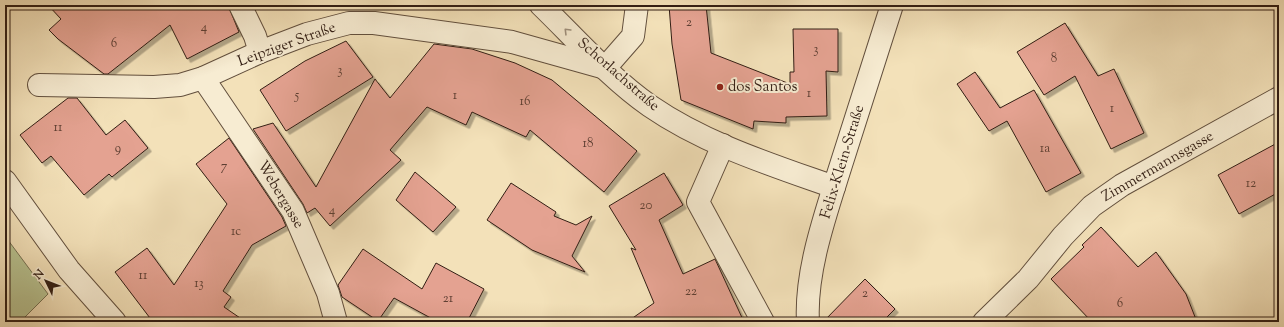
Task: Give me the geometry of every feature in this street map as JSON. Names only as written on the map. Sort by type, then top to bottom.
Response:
[{"type":"street","points":[[240,5],[255,36],[260,52]]},
{"type":"street","name":"Schorlachstraße","points":[[541,5],[605,68],[650,106],[682,126],[723,145],[834,187]]},
{"type":"street","points":[[605,68],[634,36],[637,5]]},
{"type":"street","name":"Felix-Klein-Straße","points":[[808,322],[808,293],[812,270],[834,187],[892,5]]},
{"type":"street","name":"Leipziger Straße","points":[[39,85],[154,87],[180,85],[203,78],[260,52],[329,27],[349,23],[374,22],[512,42],[605,68]]},
{"type":"street","name":"Webergasse","points":[[203,78],[293,211],[328,292],[336,322]]},
{"type":"street","name":"Zimmermannsgasse","points":[[984,322],[1028,279],[1064,236],[1092,206],[1122,185],[1279,98]]},
{"type":"street","points":[[723,145],[698,202],[763,322]]},
{"type":"street","points":[[5,181],[69,270],[114,322]]},
{"type":"green space","points":[[5,236],[48,294],[20,322],[5,322]]},
{"type":"building","points":[[48,5],[228,5],[239,32],[187,59],[170,25],[108,74],[104,74],[58,39],[49,30],[61,19]]},
{"type":"building","points":[[669,5],[706,5],[711,53],[790,84],[790,72],[794,72],[793,29],[838,29],[838,72],[826,71],[827,116],[786,117],[786,123],[754,121],[753,129],[681,100],[672,44]]},
{"type":"building","points":[[1065,23],[1098,76],[1114,69],[1144,133],[1111,149],[1075,76],[1044,95],[1017,52]]},
{"type":"building","points":[[346,41],[373,77],[286,131],[260,90],[305,61]]},
{"type":"building","points":[[434,44],[472,49],[515,63],[552,80],[637,151],[604,192],[530,130],[526,137],[472,112],[466,125],[427,107],[390,150],[401,160],[330,226],[315,208],[307,213],[303,204],[253,129],[273,123],[316,187],[375,79],[390,98]]},
{"type":"building","points":[[975,72],[1000,108],[1034,90],[1081,173],[1046,192],[1007,121],[989,131],[957,84]]},
{"type":"building","points":[[68,98],[77,98],[106,135],[125,120],[148,148],[112,177],[109,174],[84,195],[51,156],[42,163],[20,135]]},
{"type":"building","points":[[229,138],[282,217],[286,226],[252,245],[223,291],[231,297],[224,307],[246,322],[153,322],[115,272],[147,248],[174,285],[227,204],[196,164]]},
{"type":"building","points":[[1279,142],[1279,192],[1239,214],[1218,175]]},
{"type":"building","points":[[415,172],[456,207],[433,232],[396,200]]},
{"type":"building","points":[[664,173],[683,205],[659,220],[683,274],[715,259],[744,322],[627,322],[654,303],[631,248],[636,250],[609,206]]},
{"type":"building","points":[[511,183],[556,212],[554,216],[576,225],[592,216],[572,256],[585,272],[532,250],[487,220]]},
{"type":"building","points":[[1101,227],[1138,267],[1156,252],[1186,294],[1197,322],[1092,322],[1051,279],[1084,247],[1082,245]]},
{"type":"building","points":[[363,249],[422,289],[436,263],[484,289],[467,322],[438,322],[394,298],[378,321],[342,297],[338,285]]},
{"type":"building","points":[[865,279],[895,309],[882,322],[823,322]]},
{"type":"place","name":"dos Santos","points":[[720,87]]}]
